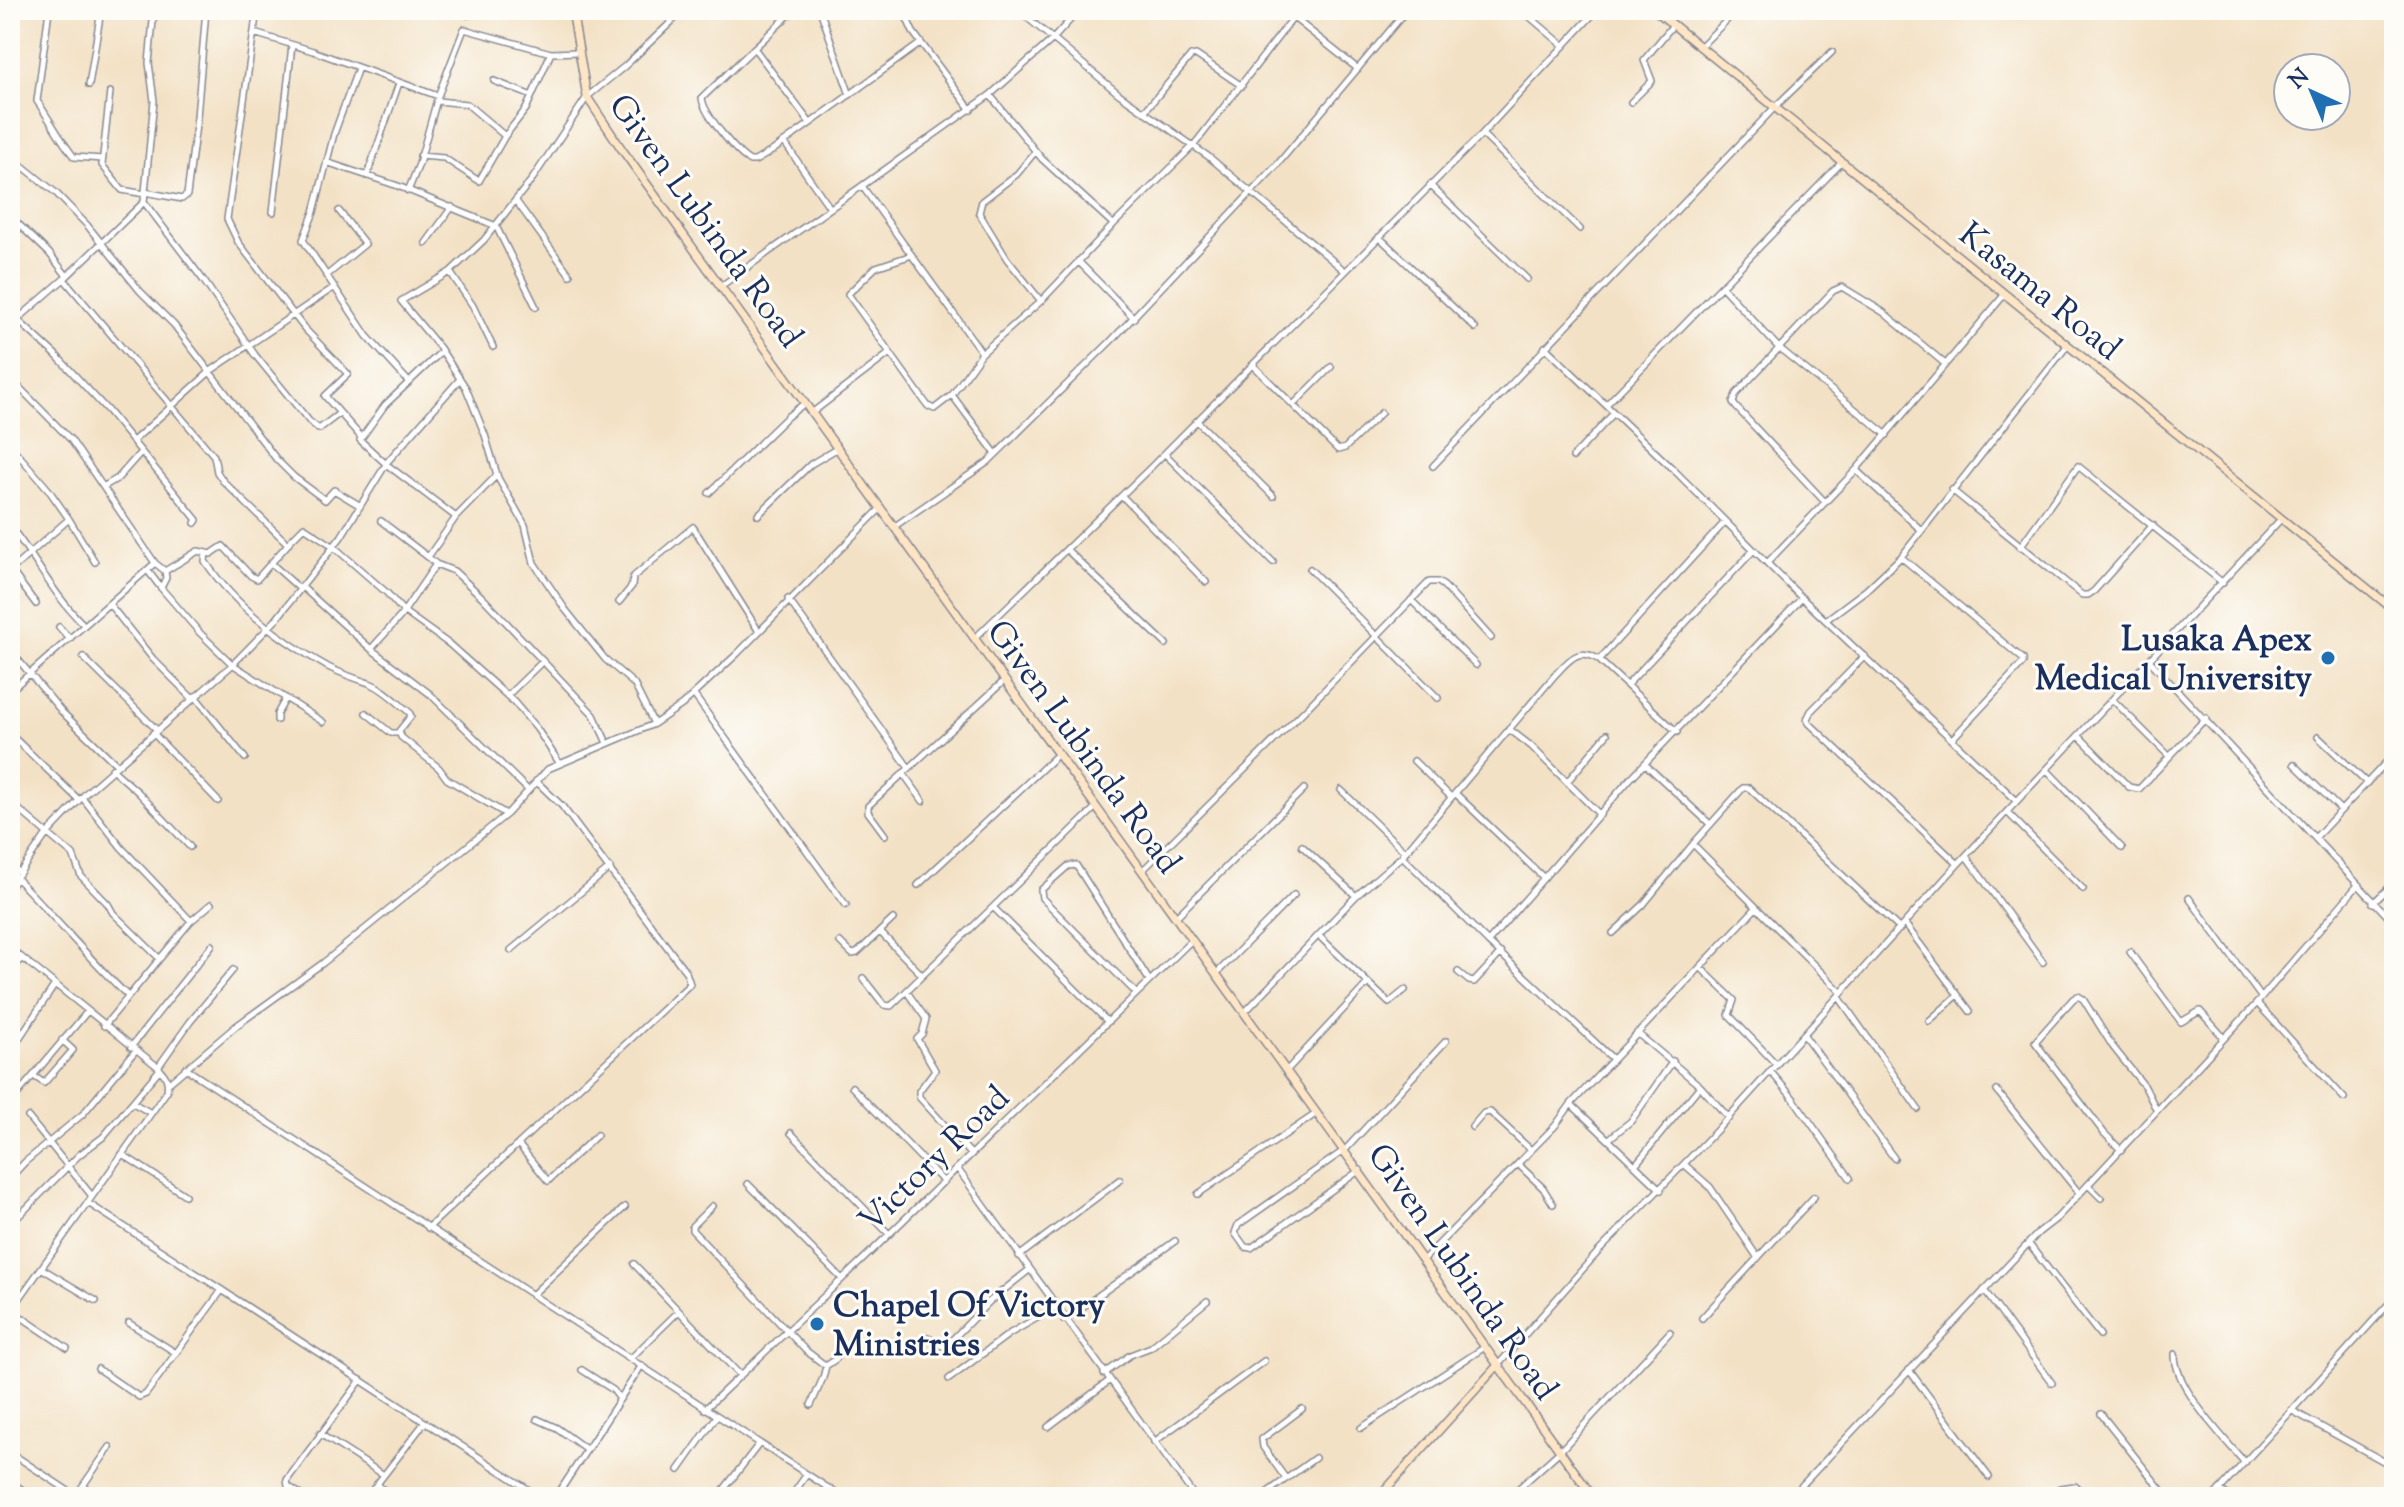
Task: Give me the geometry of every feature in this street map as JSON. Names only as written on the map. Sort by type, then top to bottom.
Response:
[{"type":"street","points":[[49,10],[37,101],[74,157],[103,159]]},
{"type":"street","points":[[89,85],[101,10]]},
{"type":"street","points":[[10,326],[66,278],[144,202],[154,101],[149,63],[154,10]]},
{"type":"street","points":[[110,92],[104,168],[122,190],[182,199],[187,195],[206,10]]},
{"type":"street","points":[[257,10],[227,219],[238,242],[294,315],[348,374],[325,395],[361,437],[362,444],[456,517]]},
{"type":"street","name":"Given Lubinda Road","points":[[572,10],[587,97],[623,151],[1346,1149],[1593,1497]]},
{"type":"street","points":[[794,10],[702,98],[702,104],[722,131],[750,161],[755,161],[784,142],[921,43]]},
{"type":"street","points":[[820,10],[850,95]]},
{"type":"street","points":[[903,10],[921,43],[971,110]]},
{"type":"street","points":[[1018,10],[1144,112],[1194,145],[1313,241],[1345,271]]},
{"type":"street","points":[[721,286],[971,110],[1052,40],[1079,10]]},
{"type":"street","points":[[1284,10],[1358,69]]},
{"type":"street","points":[[895,526],[960,483],[996,454],[1134,318],[1251,193],[1407,10]]},
{"type":"street","points":[[975,638],[1165,454],[1482,134],[1597,10]]},
{"type":"street","name":"Kasama Road","points":[[1655,10],[2394,610]]},
{"type":"street","points":[[1700,47],[1737,10]]},
{"type":"street","points":[[654,724],[634,684],[605,659],[536,566],[525,525],[497,475],[466,388],[442,351],[401,301],[450,272],[496,226],[587,97],[625,66],[682,11]]},
{"type":"street","points":[[1523,11],[1564,46]]},
{"type":"street","points":[[912,255],[876,267],[849,292],[850,298],[930,408],[937,408],[952,395],[982,353],[1041,301],[1194,145],[1293,18]]},
{"type":"street","points":[[1631,102],[1652,81],[1644,60],[1673,25]]},
{"type":"street","points":[[408,191],[464,29],[551,53],[578,52]]},
{"type":"street","points":[[254,33],[438,98],[467,104],[505,136]]},
{"type":"street","points":[[273,212],[292,45]]},
{"type":"street","points":[[754,48],[810,123]]},
{"type":"street","points":[[1433,466],[1776,106],[1832,52]]},
{"type":"street","points":[[420,156],[444,158],[479,181],[505,136],[526,109],[551,53]]},
{"type":"street","points":[[1144,112],[1191,56],[1196,55],[1242,86]]},
{"type":"street","points":[[358,68],[326,162],[314,212],[303,236],[304,243],[372,343],[408,381]]},
{"type":"street","points":[[494,81],[532,96]]},
{"type":"street","points":[[367,176],[399,82]]},
{"type":"street","points":[[990,95],[1035,152],[1114,224]]},
{"type":"street","points":[[1482,134],[1580,229]]},
{"type":"street","points":[[784,142],[830,208]]},
{"type":"street","points":[[1035,152],[1017,174],[982,201],[979,213],[1007,259],[1041,301]]},
{"type":"street","points":[[10,156],[56,193],[87,225],[140,291],[174,325],[277,460],[325,500],[334,490],[359,505]]},
{"type":"street","points":[[326,162],[496,226],[536,307]]},
{"type":"street","points":[[1606,405],[1842,162]]},
{"type":"street","points":[[1430,185],[1527,279]]},
{"type":"street","points":[[862,186],[982,353]]},
{"type":"street","points":[[516,201],[570,275]]},
{"type":"street","points":[[144,202],[289,398],[316,429],[340,413]]},
{"type":"street","points":[[426,243],[452,207]]},
{"type":"street","points":[[326,276],[365,244],[339,211]]},
{"type":"street","points":[[10,216],[49,253],[66,278],[214,456],[217,472],[223,481],[288,543]]},
{"type":"street","points":[[1379,237],[1475,328]]},
{"type":"street","points":[[1078,261],[1134,318]]},
{"type":"street","points":[[450,272],[473,306],[493,347]]},
{"type":"street","points":[[1722,287],[1778,347],[1887,435]]},
{"type":"street","points":[[1825,502],[1733,403],[1736,394],[1833,291],[1842,287],[1883,312],[1944,363]]},
{"type":"street","points":[[133,441],[210,372],[333,288]]},
{"type":"street","points":[[1767,563],[1887,435],[1944,363],[2005,294]]},
{"type":"street","points":[[10,313],[56,355],[133,441],[197,520],[195,523]]},
{"type":"street","points":[[1826,620],[1866,590],[1901,557],[2067,346]]},
{"type":"street","points":[[1545,347],[1802,598],[2017,801]]},
{"type":"street","points":[[361,437],[385,405],[442,351]]},
{"type":"street","points":[[813,412],[890,353]]},
{"type":"street","points":[[1253,365],[1338,450],[1345,448],[1381,413]]},
{"type":"street","points":[[1293,405],[1331,367]]},
{"type":"street","points":[[10,378],[71,440],[155,563],[165,571],[166,578],[161,588]]},
{"type":"street","points":[[10,887],[49,832],[81,799],[270,627],[333,546],[386,464],[460,379]]},
{"type":"street","points":[[952,395],[996,454]]},
{"type":"street","points":[[709,493],[783,420],[806,402]]},
{"type":"street","points":[[1573,457],[1614,413]]},
{"type":"street","points":[[1197,421],[1273,496]]},
{"type":"street","points":[[10,445],[48,489],[95,562]]},
{"type":"street","points":[[758,515],[811,464],[838,448]]},
{"type":"street","points":[[103,487],[118,478],[141,452]]},
{"type":"street","points":[[1165,454],[1273,562]]},
{"type":"street","points":[[2020,547],[2078,466],[2223,583]]},
{"type":"street","points":[[1856,470],[1921,530]]},
{"type":"street","points":[[428,557],[456,517],[497,475]]},
{"type":"street","points":[[1952,490],[2082,595],[2088,595],[2153,525]]},
{"type":"street","points":[[1122,496],[1206,582]]},
{"type":"street","points":[[67,1348],[11,1311],[167,1091],[169,1083],[236,1026],[323,963],[507,814],[548,769],[654,724],[694,695],[881,508]]},
{"type":"street","points":[[36,604],[10,570],[69,519]]},
{"type":"street","points":[[1379,1497],[1589,1262],[1729,1118],[1958,864],[2281,519]]},
{"type":"street","points":[[381,521],[436,564],[448,567],[466,581],[594,715],[608,744]]},
{"type":"street","points":[[1599,660],[1725,522]]},
{"type":"street","points":[[10,526],[31,553],[60,601],[84,625]]},
{"type":"street","points":[[165,571],[198,551],[206,554],[225,546],[255,580],[304,527],[333,546],[403,611],[449,644],[507,696],[530,720],[560,764]]},
{"type":"street","points":[[619,602],[632,586],[633,577],[693,527],[758,630]]},
{"type":"street","points":[[1067,550],[1166,644]]},
{"type":"street","points":[[1627,685],[1754,550]]},
{"type":"street","points":[[206,554],[205,561],[226,589],[270,627],[323,664],[355,680],[369,683],[409,712],[411,716],[399,733]]},
{"type":"street","points":[[1901,557],[2023,659],[2023,663],[1953,738]]},
{"type":"street","points":[[10,691],[155,563]]},
{"type":"street","points":[[272,564],[371,649],[430,694],[528,790]]},
{"type":"street","points":[[371,649],[436,564]]},
{"type":"street","points":[[1310,569],[1438,698]]},
{"type":"street","points":[[148,571],[200,633],[232,664],[323,722]]},
{"type":"street","points":[[1142,871],[1429,582],[1438,582],[1491,638]]},
{"type":"street","points":[[1488,942],[1630,779],[1802,598]]},
{"type":"street","points":[[788,599],[906,771],[923,801]]},
{"type":"street","points":[[1411,600],[1476,665]]},
{"type":"street","points":[[110,605],[153,659],[194,697],[245,758]]},
{"type":"street","points":[[59,627],[70,639]]},
{"type":"street","points":[[10,650],[62,712],[190,847]]},
{"type":"street","points":[[1246,1011],[1356,896],[1404,854],[1576,655],[1586,653],[1599,660],[1677,732]]},
{"type":"street","points":[[1865,656],[1811,711],[1807,719],[1958,864]]},
{"type":"street","points":[[83,657],[218,801]]},
{"type":"street","points":[[507,696],[543,661]]},
{"type":"street","points":[[2150,661],[2394,923]]},
{"type":"street","points":[[885,835],[868,812],[868,806],[1004,681]]},
{"type":"street","points":[[694,695],[846,905]]},
{"type":"street","points":[[277,720],[286,698]]},
{"type":"street","points":[[2113,700],[2169,756]]},
{"type":"street","points":[[366,713],[391,733],[399,733],[439,768],[447,779],[507,814]]},
{"type":"street","points":[[2079,736],[2129,787],[2142,787],[2206,718]]},
{"type":"street","points":[[1509,729],[1531,746],[1600,815]]},
{"type":"street","points":[[10,734],[81,799],[191,921]]},
{"type":"street","points":[[1567,782],[1607,734]]},
{"type":"street","points":[[2318,737],[2367,783]]},
{"type":"street","points":[[918,885],[1058,754]]},
{"type":"street","points":[[2315,838],[2394,754]]},
{"type":"street","points":[[1414,761],[1544,878]]},
{"type":"street","points":[[2294,764],[2341,810]]},
{"type":"street","points":[[1646,765],[1710,824]]},
{"type":"street","points":[[2047,770],[2122,848]]},
{"type":"street","points":[[428,1228],[690,984],[686,972],[610,868],[562,806],[536,781]]},
{"type":"street","points":[[1613,933],[1653,894],[1743,788],[1749,788],[1902,927],[1970,1011]]},
{"type":"street","points":[[1176,917],[1304,789]]},
{"type":"street","points":[[1341,790],[1488,942],[1613,1059]]},
{"type":"street","points":[[10,802],[73,855],[81,876],[159,958]]},
{"type":"street","points":[[863,978],[887,1008],[1096,807]]},
{"type":"street","points":[[2007,812],[2083,889]]},
{"type":"street","points":[[1693,844],[1841,996],[1918,1109]]},
{"type":"street","points":[[1302,846],[1356,896]]},
{"type":"street","points":[[1966,856],[2043,962]]},
{"type":"street","points":[[10,865],[84,953],[128,996]]},
{"type":"street","points":[[1136,993],[1042,898],[1041,890],[1068,866],[1076,865],[1149,980]]},
{"type":"street","points":[[511,950],[610,868]]},
{"type":"street","points":[[2373,903],[2394,883]]},
{"type":"street","points":[[1791,1497],[2028,1243],[2121,1150],[2257,1003],[2358,885]]},
{"type":"street","points":[[1218,972],[1294,895]]},
{"type":"street","points":[[2189,898],[2261,997]]},
{"type":"street","points":[[104,1026],[191,921],[211,904]]},
{"type":"street","points":[[993,907],[1107,1021]]},
{"type":"street","points":[[1424,1259],[1518,1164],[1756,908]]},
{"type":"street","points":[[840,942],[855,954],[893,919]]},
{"type":"street","points":[[880,932],[922,975]]},
{"type":"street","points":[[1319,936],[1389,1003],[1405,990]]},
{"type":"street","name":"Victory Road","points":[[705,1409],[1192,940]]},
{"type":"street","points":[[10,1178],[83,1114],[212,945]]},
{"type":"street","points":[[10,948],[159,1068],[169,1083]]},
{"type":"street","points":[[2130,952],[2181,1022],[2200,1011],[2224,1038]]},
{"type":"street","points":[[1458,972],[1474,982],[1501,953]]},
{"type":"street","points":[[10,973],[22,958]]},
{"type":"street","points":[[1700,967],[1734,1000],[1728,1013],[1731,1018],[1777,1065]]},
{"type":"street","points":[[10,1225],[79,1155],[103,1137],[133,1103],[190,1022],[233,970]]},
{"type":"street","points":[[1288,1069],[1368,983]]},
{"type":"street","points":[[10,1052],[55,986]]},
{"type":"street","points":[[907,992],[926,1019],[922,1034],[917,1039],[935,1070],[919,1091],[919,1097],[971,1154]]},
{"type":"street","points":[[1929,1021],[1958,995]]},
{"type":"street","points":[[2121,1150],[2104,1133],[2035,1042],[2073,999],[2078,996],[2083,999],[2113,1047],[2145,1087],[2156,1109]]},
{"type":"street","points":[[2257,1003],[2344,1098]]},
{"type":"street","points":[[10,1103],[87,1012]]},
{"type":"street","points":[[1637,1033],[1673,1061],[1729,1118]]},
{"type":"street","points":[[1804,1035],[1894,1158]]},
{"type":"street","points":[[35,1077],[44,1083],[73,1050],[62,1040]]},
{"type":"street","points":[[1361,1170],[1251,1248],[1245,1247],[1235,1233],[1238,1225],[1346,1149],[1446,1041]]},
{"type":"street","points":[[54,1051],[66,1059]]},
{"type":"street","points":[[1609,1139],[1631,1121],[1673,1061]]},
{"type":"street","points":[[185,1068],[842,1497]]},
{"type":"street","points":[[1771,1072],[1850,1178]]},
{"type":"street","points":[[1636,1164],[1700,1086]]},
{"type":"street","points":[[852,1087],[944,1182]]},
{"type":"street","points":[[1997,1091],[2079,1193]]},
{"type":"street","points":[[133,1103],[151,1113]]},
{"type":"street","points":[[1571,1104],[1661,1190]]},
{"type":"street","points":[[1198,1194],[1318,1112]]},
{"type":"street","points":[[1472,1127],[1484,1113],[1490,1112],[1531,1150]]},
{"type":"street","points":[[28,1117],[92,1196]]},
{"type":"street","points":[[791,1133],[889,1234]]},
{"type":"street","points":[[518,1144],[548,1181],[597,1135]]},
{"type":"street","points":[[122,1154],[185,1195]]},
{"type":"street","points":[[1518,1164],[1543,1188],[1553,1204]]},
{"type":"street","points":[[1685,1165],[1705,1181],[1758,1258]]},
{"type":"street","points":[[957,1168],[1195,1497]]},
{"type":"street","points":[[1019,1256],[1120,1180]]},
{"type":"street","points":[[748,1184],[842,1279]]},
{"type":"street","points":[[2088,1184],[2101,1198]]},
{"type":"street","points":[[1702,1318],[1814,1197]]},
{"type":"street","points":[[88,1203],[540,1497]]},
{"type":"street","points":[[712,1206],[692,1226],[692,1230],[805,1350],[826,1366]]},
{"type":"street","points":[[532,1295],[625,1207]]},
{"type":"street","points":[[1064,1320],[1175,1241]]},
{"type":"street","points":[[2028,1243],[2100,1335]]},
{"type":"street","points":[[634,1264],[739,1374]]},
{"type":"street","points":[[41,1268],[96,1301]]},
{"type":"street","points":[[927,1337],[942,1346],[949,1343],[990,1301],[1029,1270]]},
{"type":"street","points":[[98,1369],[135,1394],[143,1396],[222,1290]]},
{"type":"street","points":[[1984,1290],[2052,1383]]},
{"type":"street","points":[[2213,1497],[2394,1298]]},
{"type":"street","points":[[1104,1374],[1133,1353],[1151,1347],[1207,1301]]},
{"type":"street","points":[[949,1379],[1009,1334],[1056,1307]]},
{"type":"street","points":[[631,1358],[679,1311]]},
{"type":"street","points":[[129,1323],[176,1353]]},
{"type":"street","points":[[1509,1497],[1560,1451],[1670,1332]]},
{"type":"street","points":[[811,1405],[826,1366],[845,1347]]},
{"type":"street","points":[[1361,1428],[1485,1347]]},
{"type":"street","points":[[2175,1354],[2180,1378],[2217,1431],[2245,1463]]},
{"type":"street","points":[[1154,1442],[1264,1361]]},
{"type":"street","points":[[556,1497],[642,1365]]},
{"type":"street","points":[[582,1370],[613,1390],[620,1399]]},
{"type":"street","points":[[1909,1370],[1989,1477]]},
{"type":"street","points":[[305,1497],[288,1486],[287,1480],[361,1380]]},
{"type":"street","points":[[1048,1427],[1109,1381]]},
{"type":"street","points":[[1286,1479],[1263,1447],[1262,1439],[1302,1409]]},
{"type":"street","points":[[2291,1410],[2394,1467]]},
{"type":"street","points":[[2101,1414],[2167,1497]]},
{"type":"street","points":[[679,1470],[717,1416]]},
{"type":"street","points":[[537,1419],[557,1428],[586,1449]]},
{"type":"street","points":[[367,1497],[425,1421]]},
{"type":"street","points":[[320,1434],[384,1475]]},
{"type":"street","points":[[718,1497],[759,1444]]},
{"type":"street","points":[[14,1455],[76,1497],[110,1447]]},
{"type":"street","points":[[1261,1497],[1315,1458]]},
{"type":"street","points":[[791,1497],[807,1474]]},
{"type":"street","points":[[10,1482],[34,1497]]},
{"type":"street","points":[[376,1485],[395,1497]]},
{"type":"street","points":[[2060,1488],[2075,1486],[2088,1497]]},
{"type":"street","points":[[2151,1497],[2159,1488]]},
{"type":"street","points":[[2219,1490],[2231,1497]]},
{"type":"street","points":[[2096,1497],[2103,1491],[2108,1497]]},
{"type":"place","name":"Lusaka Apex Medical University","points":[[2328,658]]},
{"type":"place","name":"Chapel Of Victory Ministries","points":[[817,1324]]}]
